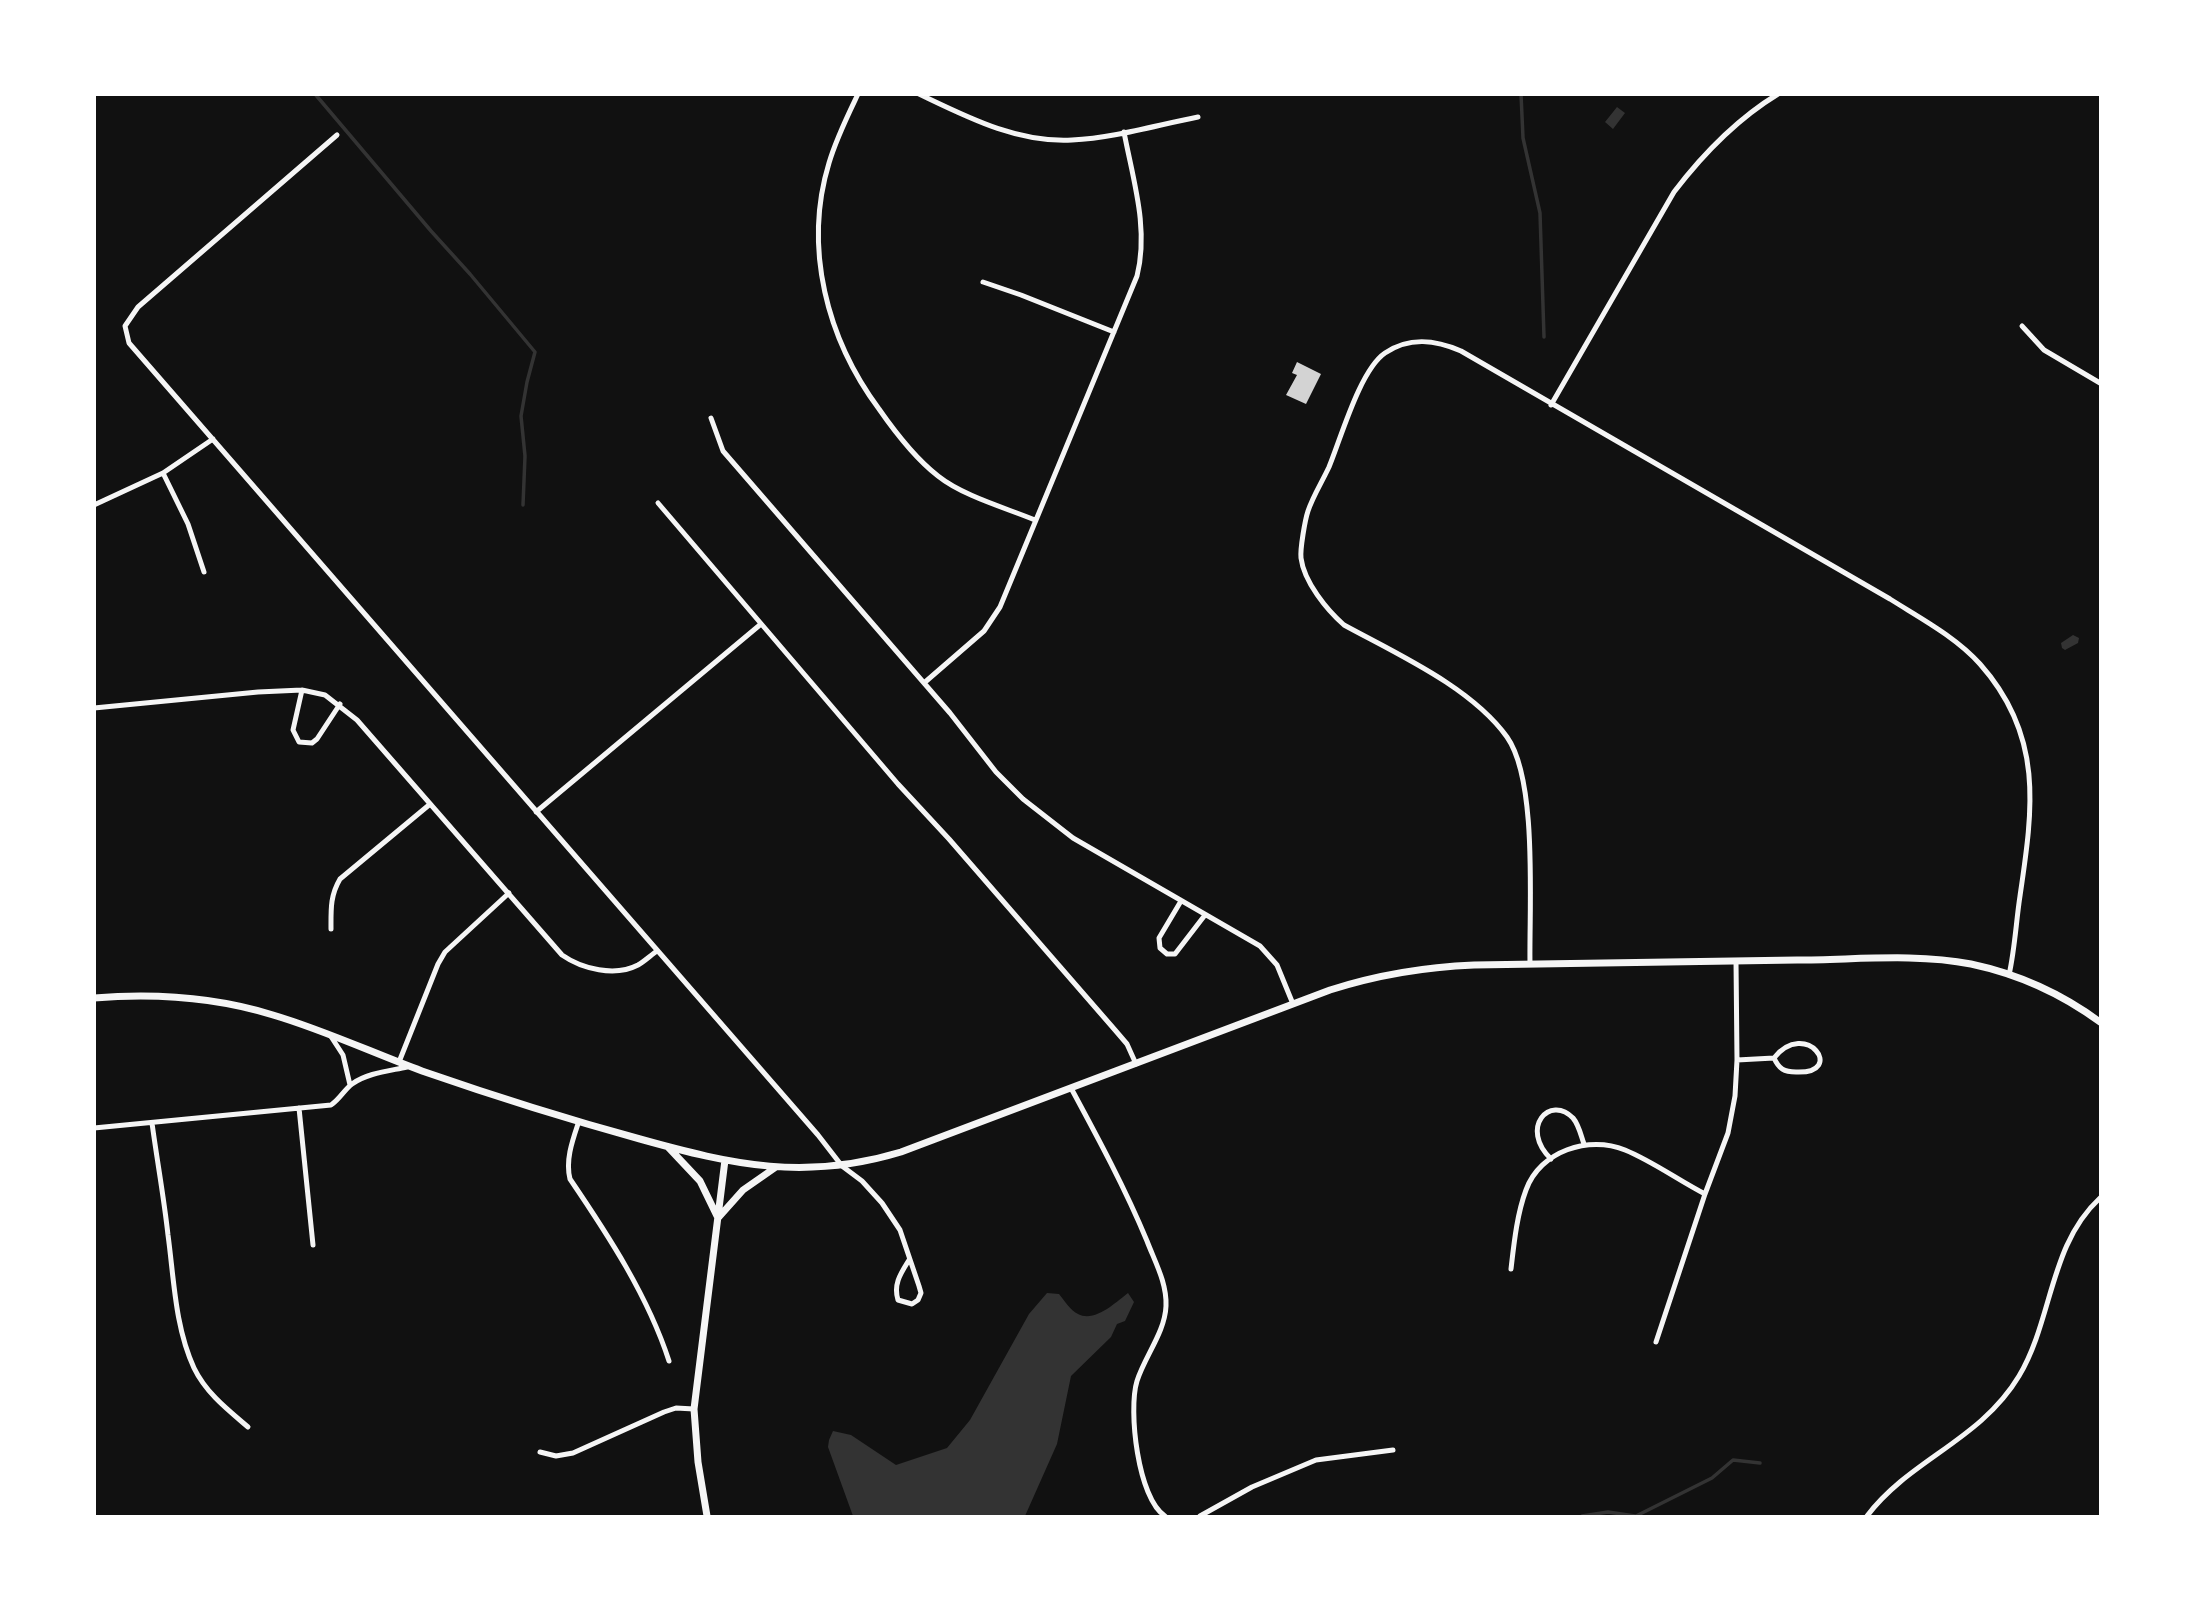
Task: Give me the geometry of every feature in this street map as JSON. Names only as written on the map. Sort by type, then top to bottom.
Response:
[{"type":"main road","points":[[94,998],[138,995],[212,1001],[272,1014],[410,1066],[579,1121],[724,1160],[808,1168],[842,1166],[886,1157],[1352,983],[1400,972],[1448,966],[1930,959],[1969,964],[2009,975],[2057,995],[2101,1022]]},
{"type":"main road","points":[[668,1146],[700,1181],[718,1218]]},
{"type":"main road","points":[[707,1517],[698,1462],[694,1409],[724,1160]]},
{"type":"main road","points":[[718,1218],[743,1190],[776,1166]]},
{"type":"street","points":[[858,94],[840,130],[828,165],[820,216],[820,269],[831,319],[842,348],[858,379],[887,420],[938,476],[953,486],[1035,520]]},
{"type":"street","points":[[919,94],[995,128],[1047,139],[1072,140],[1198,117]]},
{"type":"street","points":[[1551,405],[1674,192],[1691,170],[1737,124],[1778,94]]},
{"type":"street","points":[[923,683],[984,631],[993,619],[1137,276],[1142,256],[1142,228],[1124,132]]},
{"type":"street","points":[[338,135],[138,307],[125,323],[126,333],[135,351],[842,1166],[862,1181],[882,1203],[900,1230],[921,1293],[918,1300],[912,1304],[898,1300],[895,1291],[909,1260]]},
{"type":"street","points":[[983,282],[1114,332]]},
{"type":"street","points":[[2022,326],[2044,350],[2101,383]]},
{"type":"street","points":[[1530,964],[1527,811],[1523,776],[1508,739],[1488,714],[1463,693],[1344,625],[1332,615],[1310,582],[1301,558],[1308,512],[1362,384],[1384,354],[1404,343],[1426,340],[1461,351],[1890,599],[1937,629],[1980,664],[2007,700],[2021,730],[2025,740],[2029,774],[2031,808],[2027,853],[2015,949],[2009,975]]},
{"type":"street","points":[[711,418],[723,451],[996,772],[1023,799],[1073,838],[1265,951],[1277,965],[1293,1004]]},
{"type":"street","points":[[94,505],[163,473],[213,439]]},
{"type":"street","points":[[163,473],[188,524],[204,572]]},
{"type":"street","points":[[658,503],[695,543],[898,784],[1127,1044],[1136,1063]]},
{"type":"street","points":[[537,812],[761,624]]},
{"type":"street","points":[[94,708],[258,692],[302,690],[325,695],[340,704],[357,720],[562,955],[589,968],[626,969],[638,965],[657,951]]},
{"type":"street","points":[[302,690],[293,730],[299,742],[312,743],[317,739],[340,704]]},
{"type":"street","points":[[331,929],[333,891],[340,879],[429,805]]},
{"type":"street","points":[[399,1062],[444,952],[509,893]]},
{"type":"street","points":[[1181,901],[1159,938],[1160,948],[1167,954],[1175,954],[1181,949],[1205,915]]},
{"type":"street","points":[[1656,1342],[1728,1133],[1735,1096],[1737,1060],[1736,961]]},
{"type":"street","points":[[330,1035],[343,1055],[350,1085]]},
{"type":"street","points":[[1737,1060],[1774,1058],[1781,1049],[1791,1045],[1811,1045],[1816,1048],[1819,1064],[1804,1072],[1784,1072],[1774,1058]]},
{"type":"street","points":[[94,1128],[331,1105],[350,1085],[376,1073],[410,1066]]},
{"type":"street","points":[[1071,1088],[1129,1198],[1165,1288],[1166,1309],[1162,1326],[1137,1382],[1134,1428],[1149,1497],[1164,1517]]},
{"type":"street","points":[[299,1108],[313,1245]]},
{"type":"street","points":[[1550,1159],[1539,1145],[1536,1134],[1539,1120],[1546,1113],[1557,1111],[1574,1119],[1584,1144]]},
{"type":"street","points":[[579,1121],[571,1145],[570,1179],[628,1272],[650,1314],[669,1361]]},
{"type":"street","points":[[152,1123],[177,1307],[184,1339],[194,1368],[205,1386],[248,1427]]},
{"type":"street","points":[[1511,1269],[1526,1189],[1536,1172],[1564,1151],[1584,1144],[1602,1143],[1624,1150],[1705,1194]]},
{"type":"street","points":[[1867,1517],[1891,1490],[1980,1424],[2001,1401],[2017,1379],[2031,1352],[2059,1263],[2071,1236],[2091,1207],[2101,1198]]},
{"type":"street","points":[[540,1452],[556,1456],[573,1452],[664,1412],[676,1408],[694,1409]]},
{"type":"street","points":[[1200,1517],[1252,1487],[1316,1460],[1393,1450]]},
{"type":"shaded area","points":[[1617,107],[1625,113],[1613,129],[1605,122]]},
{"type":"shaded area","points":[[2073,635],[2079,638],[2078,643],[2065,650],[2062,648],[2061,643]]},
{"type":"shaded area","points":[[1047,1293],[1059,1294],[1073,1310],[1085,1316],[1098,1314],[1128,1293],[1134,1302],[1125,1321],[1117,1324],[1111,1337],[1071,1376],[1057,1444],[1025,1516],[853,1516],[828,1447],[833,1431],[851,1435],[896,1465],[947,1448],[970,1420],[1029,1314]]},
{"type":"building","points":[[1297,362],[1321,374],[1306,404],[1286,395],[1297,375],[1292,373]]},
{"type":"waterway","points":[[315,94],[535,352],[521,416],[525,456],[523,505]]},
{"type":"waterway","points":[[1521,94],[1523,138],[1540,213],[1544,337]]},
{"type":"waterway","points":[[1636,1516],[1712,1478],[1733,1460],[1760,1463]]},
{"type":"waterway","points":[[1582,1516],[1608,1512],[1635,1516]]}]
